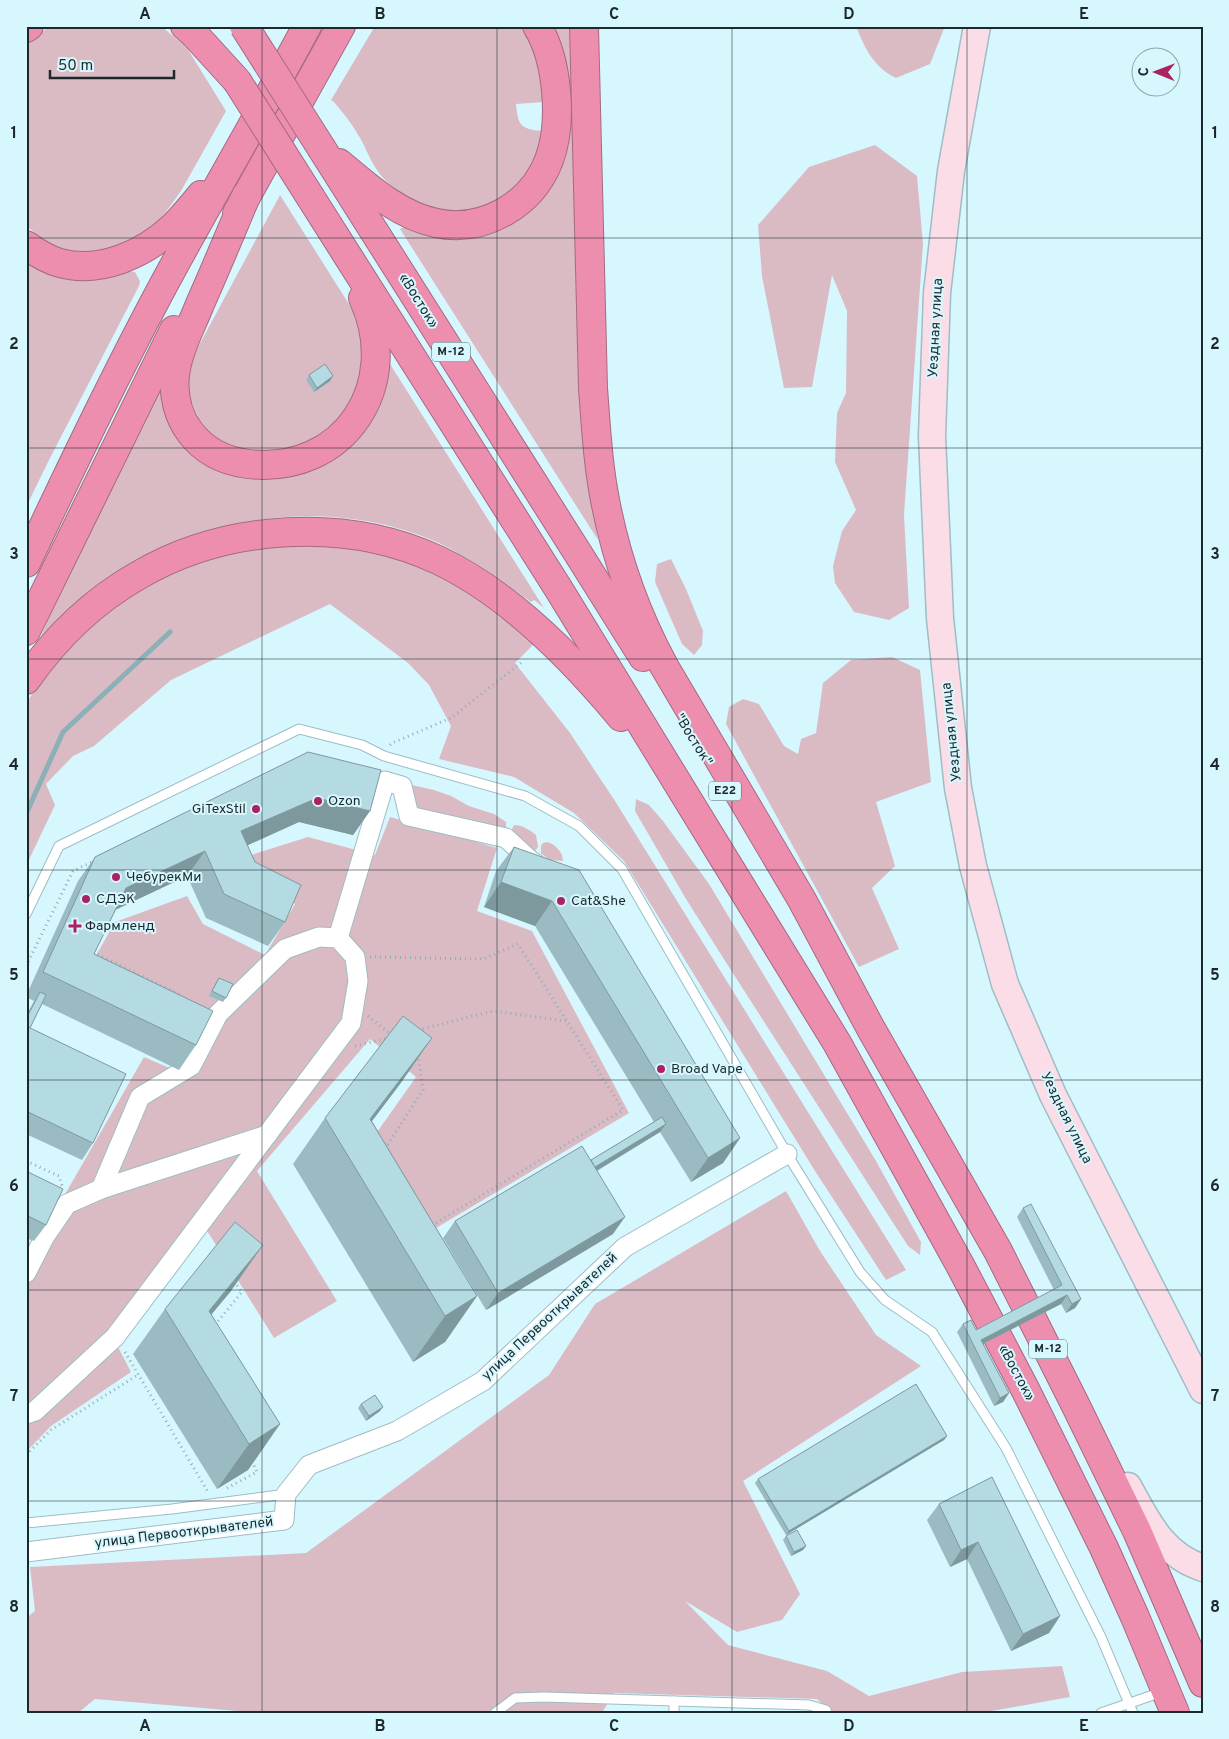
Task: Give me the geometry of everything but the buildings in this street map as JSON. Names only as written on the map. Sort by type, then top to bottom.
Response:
[{"type":"highway","points":[[185,26],[237,81],[558,588],[837,1043]]},
{"type":"highway","name":"«Восток»","points":[[244,26],[579,554]]},
{"type":"highway","points":[[26,563],[92,424],[187,242],[307,26]]},
{"type":"highway","points":[[26,630],[174,330],[341,26]]},
{"type":"highway","points":[[313,77],[358,26]]},
{"type":"highway","points":[[322,149],[376,193],[410,214],[435,223],[448,225],[478,223],[493,218],[520,202],[532,190],[542,176],[553,147],[556,101],[550,57],[538,26]]},
{"type":"highway","points":[[584,26],[593,388],[601,475],[606,506],[617,549],[629,587],[652,644],[802,900],[870,1027]]},
{"type":"highway","points":[[26,245],[47,258],[73,265],[97,265],[130,256],[172,227],[234,159]]},
{"type":"highway","points":[[246,196],[184,343],[175,375],[175,392],[181,417],[192,435],[209,450],[233,461],[255,465],[275,465],[300,460],[321,450],[342,434],[361,412],[367,399],[375,370],[375,338],[372,324],[363,300],[311,198]]},
{"type":"highway","points":[[26,680],[62,635],[110,594],[139,575],[197,550],[249,536],[319,532],[367,538],[409,549],[438,560],[461,572],[496,596],[547,637],[572,661],[612,706],[621,717],[746,911],[837,1043]]},
{"type":"highway","name":"\"Восток\"","points":[[579,554],[870,1027]]},
{"type":"highway","name":"М-12","points":[[870,1027],[998,1251],[1076,1404],[1137,1531],[1203,1683]]},
{"type":"highway","name":"«Восток»","points":[[837,1043],[960,1265],[1025,1388],[1104,1548],[1171,1702]]},
{"type":"street","name":"Уездная улица","points":[[977,26],[951,171],[937,292],[932,436],[940,618],[958,788],[973,866],[1005,984],[1053,1094],[1203,1390]]},
{"type":"street","points":[[338,938],[386,781],[402,786],[410,816],[506,838],[532,862],[548,866]]},
{"type":"street","points":[[26,1414],[34,1411],[116,1337],[351,1024],[358,981],[355,957],[338,938],[319,937],[285,949],[218,1014],[191,1066],[140,1097],[101,1189]]},
{"type":"street","points":[[26,1273],[45,1236],[68,1204],[101,1189],[267,1135]]},
{"type":"street","name":"улица Первооткрывателей","points":[[26,1552],[284,1520],[286,1494],[309,1465],[397,1431],[483,1381],[625,1247],[787,1154]]},
{"type":"street","points":[[1076,1404],[1107,1448],[1151,1528],[1168,1548],[1185,1560],[1203,1568]]},
{"type":"lane","points":[[26,914],[58,846],[299,729],[362,745],[384,756],[525,796],[579,826],[622,869],[787,1154],[860,1272],[885,1300],[932,1332],[1006,1448],[1101,1637],[1130,1702],[1133,1713]]},
{"type":"lane","points":[[26,1523],[172,1509],[286,1494]]},
{"type":"lane","points":[[495,1713],[515,1698],[809,1705],[826,1710],[827,1713]]},
{"type":"lane","points":[[674,1701],[674,1713]]},
{"type":"lane","points":[[1101,1713],[1130,1702],[1171,1702]]},
{"type":"path","points":[[384,756],[392,743],[451,718],[522,662]]},
{"type":"path","points":[[26,966],[73,871],[100,858]]},
{"type":"path","points":[[355,957],[483,959],[518,944],[623,1110],[431,1226]]},
{"type":"path","points":[[93,952],[182,996]]},
{"type":"path","points":[[330,1051],[394,1036],[354,1006]]},
{"type":"path","points":[[412,1032],[493,1011],[567,1021]]},
{"type":"path","points":[[381,1154],[423,1090],[419,1056],[413,1051]]},
{"type":"path","points":[[26,1161],[59,1176],[68,1204]]},
{"type":"path","points":[[212,1329],[242,1292],[231,1276]]},
{"type":"path","points":[[116,1337],[211,1497]]},
{"type":"path","points":[[26,1455],[51,1430],[139,1374]]},
{"type":"path","points":[[226,1489],[258,1472],[248,1455]]},
{"type":"shaded area","points":[[50,26],[161,26],[187,48],[226,111],[181,191],[158,223],[146,233],[121,247],[84,254],[62,250],[50,244],[26,226],[26,45]]},
{"type":"shaded area","points":[[375,26],[525,26],[539,63],[543,102],[516,104],[517,111],[522,125],[529,129],[542,131],[538,152],[533,164],[522,181],[507,194],[491,204],[472,210],[453,212],[434,209],[416,203],[399,192],[380,174],[352,125],[331,100]]},
{"type":"shaded area","points":[[553,26],[572,26],[574,90],[569,91],[561,47]]},
{"type":"shaded area","points":[[856,26],[945,26],[930,64],[896,78],[888,74],[876,63],[866,49]]},
{"type":"shaded area","points":[[570,100],[573,100],[590,490],[598,540],[400,229],[405,226],[428,234],[451,237],[474,236],[496,231],[517,221],[535,207],[550,189],[561,168],[568,142]]},
{"type":"shaded area","points":[[875,145],[917,176],[923,244],[904,515],[909,608],[889,620],[854,612],[835,583],[833,566],[842,531],[856,510],[835,462],[837,413],[846,393],[847,311],[832,275],[812,387],[784,388],[762,276],[758,225],[809,167]]},
{"type":"shaded area","points":[[280,195],[354,312],[362,339],[362,366],[355,392],[342,414],[324,432],[302,445],[276,452],[247,450],[224,442],[212,434],[201,422],[193,406],[189,390],[189,373],[197,349]]},
{"type":"shaded area","points":[[26,261],[45,272],[66,279],[98,279],[132,271],[135,272],[140,281],[26,507]]},
{"type":"shaded area","points":[[390,364],[544,608],[534,600],[531,602],[495,576],[458,553],[432,540],[393,527],[353,519],[313,516],[272,518],[232,525],[193,536],[156,551],[120,570],[99,584],[73,606],[40,639],[52,610],[161,386],[246,477],[267,478],[308,470],[327,462],[359,438],[372,421],[382,401]]},
{"type":"shaded area","points":[[267,544],[333,544],[396,555],[457,582],[536,642],[515,663],[570,733],[615,801],[906,1270],[886,1280],[815,1171],[624,861],[574,813],[514,777],[439,759],[451,726],[429,685],[408,663],[330,604],[171,680],[94,746],[73,756],[46,784],[55,805],[26,866],[26,704],[42,679],[61,655],[82,634],[130,596],[183,568],[218,556]]},
{"type":"shaded area","points":[[671,559],[686,589],[703,631],[702,645],[694,655],[682,644],[655,582],[657,564]]},
{"type":"shaded area","points":[[892,657],[920,670],[931,782],[876,802],[895,866],[872,888],[899,949],[859,967],[726,724],[729,707],[743,699],[759,704],[784,746],[798,754],[801,739],[816,733],[823,683],[851,660]]},
{"type":"shaded area","points":[[407,784],[434,790],[451,796],[469,806],[494,814],[506,822],[506,828],[504,830],[418,814]]},
{"type":"shaded area","points":[[636,799],[649,805],[663,821],[709,884],[876,1161],[921,1242],[920,1255],[908,1246],[686,899],[635,811]]},
{"type":"shaded area","points":[[390,817],[497,848],[477,911],[532,931],[629,1113],[421,1237],[363,1152],[416,1077],[370,1039],[257,1171],[337,1301],[274,1338],[206,1229],[117,1345],[131,1372],[51,1426],[26,1452],[26,1245],[32,1248],[144,1057],[179,1072],[89,968],[115,922],[187,896],[203,924],[265,955],[295,904],[235,860],[308,837],[375,855]]},
{"type":"shaded area","points":[[514,825],[526,828],[536,835],[538,847],[535,851],[532,852],[511,831]]},
{"type":"shaded area","points":[[547,842],[558,849],[563,861],[549,860],[541,853],[541,846]]},
{"type":"shaded area","points":[[786,1191],[820,1251],[876,1335],[921,1366],[743,1481],[800,1594],[782,1620],[737,1632],[685,1601],[728,1645],[827,1671],[869,1696],[962,1672],[1062,1666],[1070,1697],[981,1713],[832,1713],[817,1699],[614,1693],[603,1711],[605,1713],[263,1713],[95,1699],[78,1713],[26,1713],[26,1618],[35,1611],[30,1567],[306,1553],[549,1375],[595,1304]]},
{"type":"waterway","points":[[26,814],[63,732],[170,632]]},
{"type":"place","name":"Ozon","points":[[318,801]]},
{"type":"place","name":"GiTexStil","points":[[256,809]]},
{"type":"place","name":"ЧебурекМи","points":[[116,877]]},
{"type":"place","name":"СДЭК","points":[[86,899]]},
{"type":"place","name":"Cat&She","points":[[561,901]]},
{"type":"place","name":"Фармленд","points":[[75,926]]},
{"type":"place","name":"Broad Vape","points":[[661,1069]]}]
